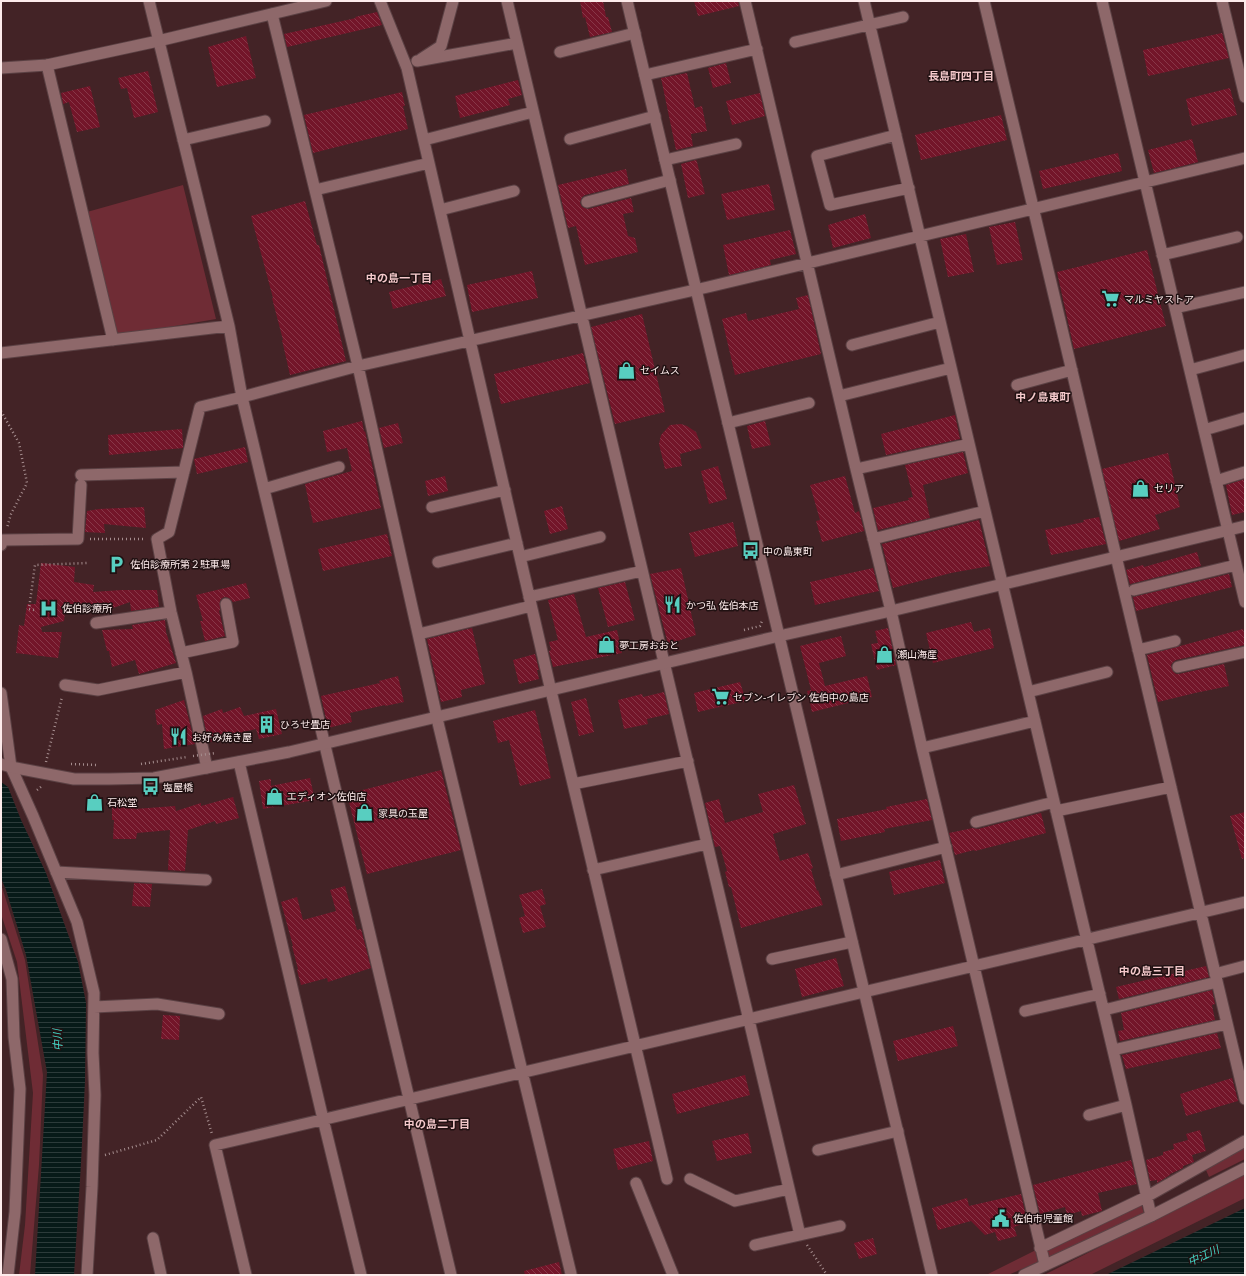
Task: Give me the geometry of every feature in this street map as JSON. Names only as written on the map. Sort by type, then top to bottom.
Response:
[{"type":"street","points":[[149,1],[229,326],[242,397],[451,1275]]},
{"type":"street","points":[[1,68],[47,65],[158,41],[326,1]]},
{"type":"street","points":[[380,1],[407,68],[530,602],[667,1180]]},
{"type":"street","points":[[407,68],[440,46],[453,1]]},
{"type":"street","points":[[506,1],[800,1235]]},
{"type":"street","points":[[627,1],[932,1275]]},
{"type":"street","points":[[745,1],[1045,1265]]},
{"type":"street","points":[[864,1],[1104,1010],[1151,1216]]},
{"type":"street","points":[[984,1],[1245,1099]]},
{"type":"street","points":[[1102,1],[1245,602]]},
{"type":"street","points":[[1222,1],[1245,97]]},
{"type":"street","points":[[272,14],[358,366],[437,717],[571,1274]]},
{"type":"street","points":[[795,42],[903,17]]},
{"type":"street","points":[[560,52],[635,33]]},
{"type":"street","points":[[417,62],[517,43]]},
{"type":"street","points":[[645,75],[757,50]]},
{"type":"street","points":[[47,65],[113,340]]},
{"type":"street","points":[[424,140],[533,112]]},
{"type":"street","points":[[570,139],[655,116]]},
{"type":"street","points":[[183,140],[265,121]]},
{"type":"street","points":[[896,135],[818,156],[830,205],[908,188]]},
{"type":"street","points":[[665,160],[736,144]]},
{"type":"street","points":[[207,768],[186,672],[170,612],[157,539],[169,532],[200,407],[358,366],[807,263],[1245,158]]},
{"type":"street","points":[[315,190],[429,163]]},
{"type":"street","points":[[587,202],[670,180]]},
{"type":"street","points":[[440,210],[514,191]]},
{"type":"street","points":[[1162,255],[1237,237]]},
{"type":"street","points":[[1175,308],[1245,292]]},
{"type":"street","points":[[852,345],[940,322]]},
{"type":"street","points":[[1,353],[229,326]]},
{"type":"street","points":[[1190,370],[1245,356]]},
{"type":"street","points":[[839,396],[951,368]]},
{"type":"street","points":[[1017,385],[1072,370]]},
{"type":"street","points":[[728,423],[809,403]]},
{"type":"street","points":[[1204,430],[1245,418]]},
{"type":"street","points":[[856,469],[969,444]]},
{"type":"street","points":[[264,489],[340,467]]},
{"type":"street","points":[[2,543],[78,539],[81,480],[184,472]]},
{"type":"street","points":[[1216,481],[1245,472]]},
{"type":"street","points":[[432,507],[505,490]]},
{"type":"street","points":[[873,539],[985,511]]},
{"type":"street","points":[[6,766],[45,768],[74,779],[116,779],[154,778],[239,762],[325,744],[779,636],[891,612],[1245,526]]},
{"type":"street","points":[[520,557],[600,537]]},
{"type":"street","points":[[438,562],[517,543]]},
{"type":"street","points":[[1134,590],[1236,565]]},
{"type":"street","points":[[418,634],[642,570]]},
{"type":"street","points":[[181,653],[233,642],[226,604]]},
{"type":"street","points":[[96,623],[170,612]]},
{"type":"street","points":[[1138,650],[1175,641]]},
{"type":"street","points":[[1178,667],[1245,652]]},
{"type":"street","points":[[65,685],[98,690],[186,672]]},
{"type":"street","points":[[1028,692],[1107,672]]},
{"type":"street","points":[[1,693],[6,766],[56,872],[77,922],[94,993],[93,1053],[95,1095],[87,1275]]},
{"type":"street","points":[[922,748],[1035,721]]},
{"type":"street","points":[[239,762],[361,1275]]},
{"type":"street","points":[[573,784],[688,762]]},
{"type":"street","points":[[976,822],[1171,787]]},
{"type":"street","points":[[593,870],[707,844]]},
{"type":"street","points":[[836,875],[946,847]]},
{"type":"street","points":[[56,872],[206,880]]},
{"type":"street","points":[[246,1275],[215,1145],[1245,902]]},
{"type":"street","points":[[1,939],[12,979],[14,1037],[20,1089],[15,1212],[8,1275]]},
{"type":"street","points":[[772,959],[852,942]]},
{"type":"street","points":[[1104,1010],[1216,978],[1245,966]]},
{"type":"street","points":[[1,974],[12,979]]},
{"type":"street","points":[[1025,1011],[1100,994]]},
{"type":"street","points":[[94,1007],[157,1004],[219,1014]]},
{"type":"street","points":[[1113,1050],[1227,1024]]},
{"type":"street","points":[[1089,1115],[1126,1105]]},
{"type":"street","points":[[818,1150],[898,1131]]},
{"type":"street","points":[[1040,1248],[1146,1197],[1245,1141]]},
{"type":"street","points":[[1024,1275],[1151,1216],[1245,1168]]},
{"type":"street","points":[[690,1179],[735,1201],[789,1189]]},
{"type":"street","points":[[636,1182],[673,1275]]},
{"type":"street","points":[[755,1244],[840,1226]]},
{"type":"street","points":[[153,1238],[162,1275]]},
{"type":"path","points":[[1,411],[19,443],[27,483],[11,514],[2,543]]},
{"type":"path","points":[[78,539],[157,539]]},
{"type":"path","points":[[34,610],[29,609],[35,565],[88,563]]},
{"type":"path","points":[[45,768],[65,685]]},
{"type":"path","points":[[134,766],[216,753]]},
{"type":"path","points":[[42,761],[45,768]]},
{"type":"path","points":[[45,768],[53,763]]},
{"type":"path","points":[[68,764],[104,765]]},
{"type":"path","points":[[92,1159],[157,1140],[201,1097],[215,1145]]},
{"type":"path","points":[[800,1235],[827,1275]]},
{"type":"shaded area","points":[[183,185],[216,319],[116,336],[87,212]]},
{"type":"shaded area","points":[[1,884],[25,960],[43,1075],[39,1165],[30,1275],[19,1275],[25,1225],[33,1093],[17,962],[1,914]]},
{"type":"shaded area","points":[[1245,1147],[1245,1159],[1209,1177],[1206,1170]]},
{"type":"shaded area","points":[[1245,1174],[1245,1198],[1090,1275],[1044,1275]]},
{"type":"shaded area","points":[[1141,1203],[1144,1214],[1046,1259],[1045,1250]]},
{"type":"shaded area","points":[[1036,1250],[1038,1262],[1008,1275],[986,1275]]},
{"type":"water","name":"中川","points":[[1,782],[8,787],[21,820],[46,873],[78,962],[86,1003],[85,1081],[74,1275],[35,1275],[47,1072],[26,955],[1,878]]},
{"type":"water","name":"中江川","points":[[1245,1208],[1245,1275],[1106,1275]]},
{"type":"building","points":[[580,1],[603,1],[606,17],[608,17],[612,32],[590,37],[585,17],[583,18]]},
{"type":"building","points":[[694,1],[738,1],[739,6],[698,16]]},
{"type":"building","points":[[377,12],[382,25],[287,47],[284,34]]},
{"type":"building","points":[[1222,33],[1229,58],[1148,76],[1143,50]]},
{"type":"building","points":[[246,36],[256,78],[217,87],[208,47]]},
{"type":"building","points":[[726,63],[731,83],[713,88],[708,68]]},
{"type":"building","points":[[148,71],[158,112],[134,118],[127,88],[121,89],[118,78]]},
{"type":"building","points":[[687,73],[695,108],[702,106],[707,131],[691,134],[693,146],[676,150],[661,78]]},
{"type":"building","points":[[518,80],[522,95],[508,99],[510,105],[460,118],[455,96]]},
{"type":"building","points":[[90,86],[100,127],[77,132],[69,102],[63,104],[61,93]]},
{"type":"building","points":[[1230,88],[1237,115],[1192,126],[1186,99]]},
{"type":"building","points":[[402,92],[405,106],[403,106],[408,129],[313,153],[304,115]]},
{"type":"building","points":[[760,93],[765,116],[732,125],[726,101]]},
{"type":"building","points":[[1001,115],[1007,140],[921,160],[915,135]]},
{"type":"building","points":[[1192,139],[1198,162],[1154,173],[1148,150]]},
{"type":"building","points":[[1118,153],[1122,171],[1043,189],[1039,171]]},
{"type":"building","points":[[696,160],[705,194],[688,198],[681,164]]},
{"type":"building","points":[[626,169],[629,184],[585,195],[582,197],[580,203],[582,207],[588,209],[631,198],[634,212],[623,214],[628,236],[635,238],[638,252],[585,265],[576,226],[568,228],[558,185]]},
{"type":"building","points":[[769,184],[775,210],[727,220],[721,194]]},
{"type":"building","points":[[305,201],[317,245],[319,245],[346,361],[290,375],[273,298],[251,216]]},
{"type":"building","points":[[865,214],[871,238],[833,248],[828,225]]},
{"type":"building","points":[[1015,222],[1023,260],[997,265],[989,227]]},
{"type":"building","points":[[790,230],[796,254],[770,260],[771,265],[729,275],[723,245]]},
{"type":"building","points":[[966,234],[974,272],[948,277],[940,239]]},
{"type":"building","name":"マルミヤストア","points":[[1147,250],[1166,326],[1074,349],[1057,272]]},
{"type":"building","points":[[532,271],[538,298],[472,312],[467,285]]},
{"type":"building","points":[[441,279],[446,296],[393,309],[389,292]]},
{"type":"building","points":[[808,295],[821,354],[735,375],[722,319],[746,313],[748,321],[799,309],[796,298]]},
{"type":"building","name":"セイムス","points":[[642,314],[665,412],[615,424],[591,327]]},
{"type":"building","points":[[583,353],[590,383],[501,404],[494,374]]},
{"type":"building","points":[[955,415],[960,439],[886,455],[881,434]]},
{"type":"building","points":[[362,421],[381,508],[313,523],[305,484],[352,471],[347,448],[327,452],[323,431]]},
{"type":"building","points":[[765,421],[771,445],[752,449],[747,426]]},
{"type":"building","points":[[398,423],[403,443],[384,448],[379,428]]},
{"type":"building","points":[[681,424],[696,432],[702,448],[680,454],[682,466],[665,469],[659,444],[661,435],[670,425]]},
{"type":"building","points":[[182,429],[183,448],[109,455],[108,435]]},
{"type":"building","points":[[245,447],[248,462],[197,474],[194,459]]},
{"type":"building","points":[[963,452],[968,473],[923,485],[930,518],[878,530],[873,508],[909,500],[908,498],[913,497],[905,465]]},
{"type":"building","name":"セリア","points":[[1168,453],[1180,507],[1155,515],[1160,529],[1119,541],[1102,469]]},
{"type":"building","points":[[718,466],[727,499],[709,504],[701,471]]},
{"type":"building","points":[[445,476],[448,491],[428,496],[425,481]]},
{"type":"building","points":[[845,476],[855,513],[859,511],[864,531],[822,542],[816,521],[820,520],[810,485]]},
{"type":"building","points":[[1245,479],[1245,512],[1232,515],[1226,485]]},
{"type":"building","points":[[562,506],[568,529],[550,534],[544,511]]},
{"type":"building","points":[[144,507],[146,528],[104,524],[105,533],[85,532],[87,511]]},
{"type":"building","points":[[1099,517],[1106,544],[1051,555],[1045,530],[1084,522],[1083,520]]},
{"type":"building","points":[[979,520],[990,566],[951,573],[893,588],[882,544]]},
{"type":"building","points":[[733,522],[738,546],[695,557],[689,533]]},
{"type":"building","points":[[387,534],[392,556],[323,571],[318,549]]},
{"type":"building","points":[[1197,552],[1201,566],[1130,584],[1126,570],[1143,565],[1144,567]]},
{"type":"building","name":"佐伯診療所","points":[[41,563],[75,567],[74,582],[94,585],[93,592],[157,590],[159,607],[131,611],[130,602],[98,612],[97,606],[65,611],[64,621],[41,627],[42,632],[62,632],[58,658],[16,653],[19,625],[24,626],[27,604],[36,604]]},
{"type":"building","name":"かつ弘 佐伯本店","points":[[681,568],[696,635],[668,644],[650,574]]},
{"type":"building","points":[[873,568],[879,591],[815,605],[810,582]]},
{"type":"building","points":[[1229,574],[1232,587],[1136,611],[1133,597]]},
{"type":"building","points":[[625,582],[635,620],[608,627],[598,588]]},
{"type":"building","points":[[246,583],[250,598],[233,602],[229,598],[225,597],[220,601],[219,611],[225,636],[205,641],[200,621],[203,621],[196,595]]},
{"type":"building","points":[[574,594],[586,637],[617,630],[622,653],[553,667],[549,651],[551,650],[549,642],[558,640],[548,600]]},
{"type":"building","points":[[165,620],[166,632],[176,663],[139,674],[135,660],[112,667],[109,651],[107,651],[102,630],[133,629],[132,625]]},
{"type":"building","points":[[971,622],[974,632],[990,628],[994,648],[933,663],[926,633]]},
{"type":"building","points":[[472,628],[485,684],[461,690],[462,697],[441,702],[427,639]]},
{"type":"building","name":"瀬山海産","points":[[888,628],[896,665],[877,670],[871,644],[878,643],[875,631]]},
{"type":"building","points":[[1243,629],[1245,645],[1176,660],[1171,665],[1173,671],[1176,674],[1179,674],[1224,664],[1229,686],[1158,702],[1147,655]]},
{"type":"building","points":[[841,636],[846,656],[819,663],[825,686],[867,676],[872,697],[812,712],[807,691],[811,690],[800,646]]},
{"type":"building","points":[[535,654],[539,670],[537,670],[539,679],[519,684],[513,660]]},
{"type":"building","points":[[398,676],[404,702],[350,713],[352,722],[328,728],[321,696],[380,683],[379,681]]},
{"type":"building","name":"セブン-イレブン 佐伯中の島店","points":[[740,682],[746,701],[698,712],[694,693]]},
{"type":"building","points":[[664,692],[669,714],[647,719],[648,724],[624,729],[618,700],[642,694],[643,697]]},
{"type":"building","points":[[586,698],[594,732],[579,736],[571,702]]},
{"type":"building","points":[[184,700],[195,744],[164,749],[162,724],[157,725],[155,710]]},
{"type":"building","points":[[240,707],[244,716],[276,709],[282,734],[259,739],[256,729],[230,735],[210,742],[208,741],[203,716],[222,709],[223,713]]},
{"type":"building","points":[[535,710],[551,778],[520,786],[509,740],[498,743],[493,721]]},
{"type":"building","points":[[441,770],[461,850],[367,874],[347,794]]},
{"type":"building","points":[[310,778],[315,800],[263,809],[259,781],[271,779],[271,786]]},
{"type":"building","points":[[794,785],[806,824],[773,834],[780,861],[808,853],[813,868],[811,869],[817,891],[818,890],[823,905],[741,928],[731,887],[729,887],[725,872],[727,871],[720,846],[715,847],[705,803],[719,799],[725,823],[763,812],[758,794]]},
{"type":"building","points":[[233,797],[239,818],[216,824],[215,821],[188,830],[185,871],[168,870],[170,830],[137,833],[136,839],[113,839],[114,820],[112,820],[112,805],[135,806],[135,809],[175,806],[176,811],[201,803],[201,806]]},
{"type":"building","points":[[927,799],[932,820],[884,829],[885,832],[841,841],[837,819]]},
{"type":"building","points":[[1245,812],[1245,858],[1242,859],[1230,816]]},
{"type":"building","points":[[1041,813],[1046,833],[955,855],[949,833],[973,828],[978,829]]},
{"type":"building","points":[[940,860],[945,883],[894,895],[889,872]]},
{"type":"building","points":[[134,883],[152,884],[150,907],[132,906]]},
{"type":"building","points":[[345,886],[357,930],[361,929],[371,968],[328,982],[327,978],[301,985],[293,946],[281,902],[297,897],[303,920],[336,911],[330,890]]},
{"type":"building","points":[[542,889],[546,904],[540,906],[546,927],[523,933],[519,918],[525,916],[519,895]]},
{"type":"building","points":[[836,958],[844,986],[802,997],[795,969]]},
{"type":"building","points":[[1206,966],[1209,977],[1119,999],[1116,987]]},
{"type":"building","points":[[1212,990],[1215,1004],[1212,1005],[1215,1020],[1120,1041],[1118,1031],[1124,1030],[1121,1013]]},
{"type":"building","points":[[163,1015],[180,1016],[179,1040],[161,1039]]},
{"type":"building","points":[[953,1026],[958,1046],[898,1061],[893,1041]]},
{"type":"building","points":[[1217,1033],[1221,1048],[1126,1069],[1122,1055]]},
{"type":"building","points":[[745,1075],[750,1095],[677,1114],[672,1094]]},
{"type":"building","points":[[1232,1078],[1238,1101],[1186,1116],[1180,1094]]},
{"type":"building","points":[[1200,1130],[1206,1151],[1192,1155],[1194,1162],[1183,1166],[1183,1168],[1170,1174],[1157,1183],[1157,1180],[1150,1181],[1146,1160],[1163,1155],[1163,1152],[1174,1149],[1173,1144],[1188,1140],[1186,1134]]},
{"type":"building","points":[[748,1133],[752,1153],[717,1161],[712,1141]]},
{"type":"building","points":[[649,1141],[653,1161],[618,1170],[613,1149]]},
{"type":"building","points":[[1131,1160],[1137,1184],[1098,1193],[1102,1211],[1082,1216],[1081,1211],[1067,1215],[1065,1207],[1040,1214],[1033,1185]]},
{"type":"building","name":"佐伯市児童館","points":[[1021,1194],[1027,1222],[1014,1227],[1017,1236],[998,1241],[995,1232],[985,1235],[971,1221],[938,1230],[932,1208],[967,1198],[969,1206]]},
{"type":"building","points":[[873,1238],[877,1254],[859,1259],[854,1243]]},
{"type":"building","points":[[559,1262],[562,1275],[525,1275],[524,1271]]},
{"type":"place","name":"マルミヤストア","points":[[1111,299]]},
{"type":"place","name":"セイムス","points":[[627,370]]},
{"type":"place","name":"セリア","points":[[1141,488]]},
{"type":"place","name":"中の島東町","points":[[750,551]]},
{"type":"place","name":"佐伯診療所第２駐車場","points":[[117,564]]},
{"type":"place","name":"かつ弘 佐伯本店","points":[[673,605]]},
{"type":"place","name":"佐伯診療所","points":[[49,608]]},
{"type":"place","name":"夢工房おおと","points":[[606,645]]},
{"type":"place","name":"瀬山海産","points":[[884,654]]},
{"type":"place","name":"セブン-イレブン 佐伯中の島店","points":[[720,697]]},
{"type":"place","name":"ひろせ畳店","points":[[267,724]]},
{"type":"place","name":"お好み焼き屋","points":[[179,737]]},
{"type":"place","name":"塩屋橋","points":[[150,787]]},
{"type":"place","name":"エディオン佐伯店","points":[[274,796]]},
{"type":"place","name":"石松堂","points":[[94,802]]},
{"type":"place","name":"家具の玉屋","points":[[365,813]]},
{"type":"place","name":"佐伯市児童館","points":[[1000,1218]]},
{"type":"district","name":"長島町四丁目","points":[[961,75]]},
{"type":"district","name":"中の島一丁目","points":[[399,277]]},
{"type":"district","name":"中ノ島東町","points":[[1043,396]]},
{"type":"district","name":"中の島三丁目","points":[[1152,970]]},
{"type":"district","name":"中の島二丁目","points":[[437,1123]]}]
